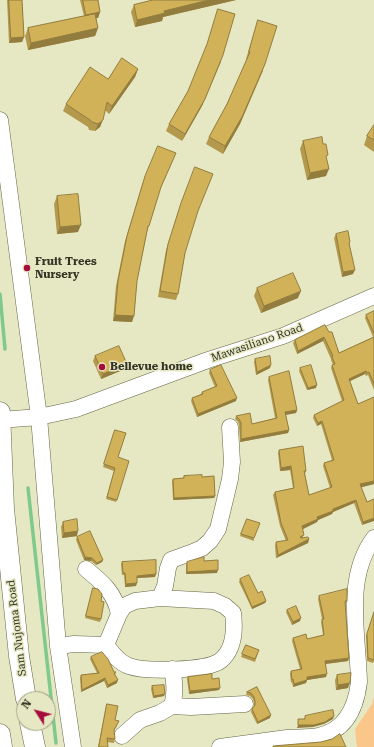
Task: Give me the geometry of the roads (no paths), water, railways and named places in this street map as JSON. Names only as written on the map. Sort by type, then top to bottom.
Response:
[{"type":"main road","name":"Sam Nujoma Road","points":[[0,418],[4,509],[25,691]]},
{"type":"main road","points":[[32,731],[35,747]]},
{"type":"main road","points":[[0,734],[2,747]]},
{"type":"street","points":[[0,120],[39,417],[58,646],[73,747]]},
{"type":"street","name":"Mawasiliano Road","points":[[0,418],[39,417],[76,409],[208,360],[284,336],[374,296]]},
{"type":"street","points":[[160,598],[165,586],[171,560],[202,548],[210,541],[218,529],[230,479],[232,462],[230,427]]},
{"type":"street","points":[[220,747],[295,742],[318,736],[338,728],[346,720],[352,710],[358,692],[359,682],[355,608],[357,585],[363,555],[374,538]]},
{"type":"street","points":[[86,570],[98,578],[113,595],[117,605],[118,614]]},
{"type":"street","points":[[58,646],[74,644],[106,646],[114,656],[128,666],[152,669],[197,668],[209,666],[219,661],[228,653],[235,627],[233,613],[225,606],[214,601],[160,598],[129,603],[124,606],[118,614],[106,646]]},
{"type":"street","points":[[172,669],[176,684],[172,706]]},
{"type":"street","points":[[122,736],[140,720],[160,713],[172,706],[191,707],[245,704]]},
{"type":"waterway","points":[[0,294],[5,349]]},
{"type":"waterway","points":[[28,488],[56,743]]},
{"type":"place","name":"Fruit Trees Nursery","points":[[27,268]]},
{"type":"place","name":"Bellevue home","points":[[102,367]]}]
